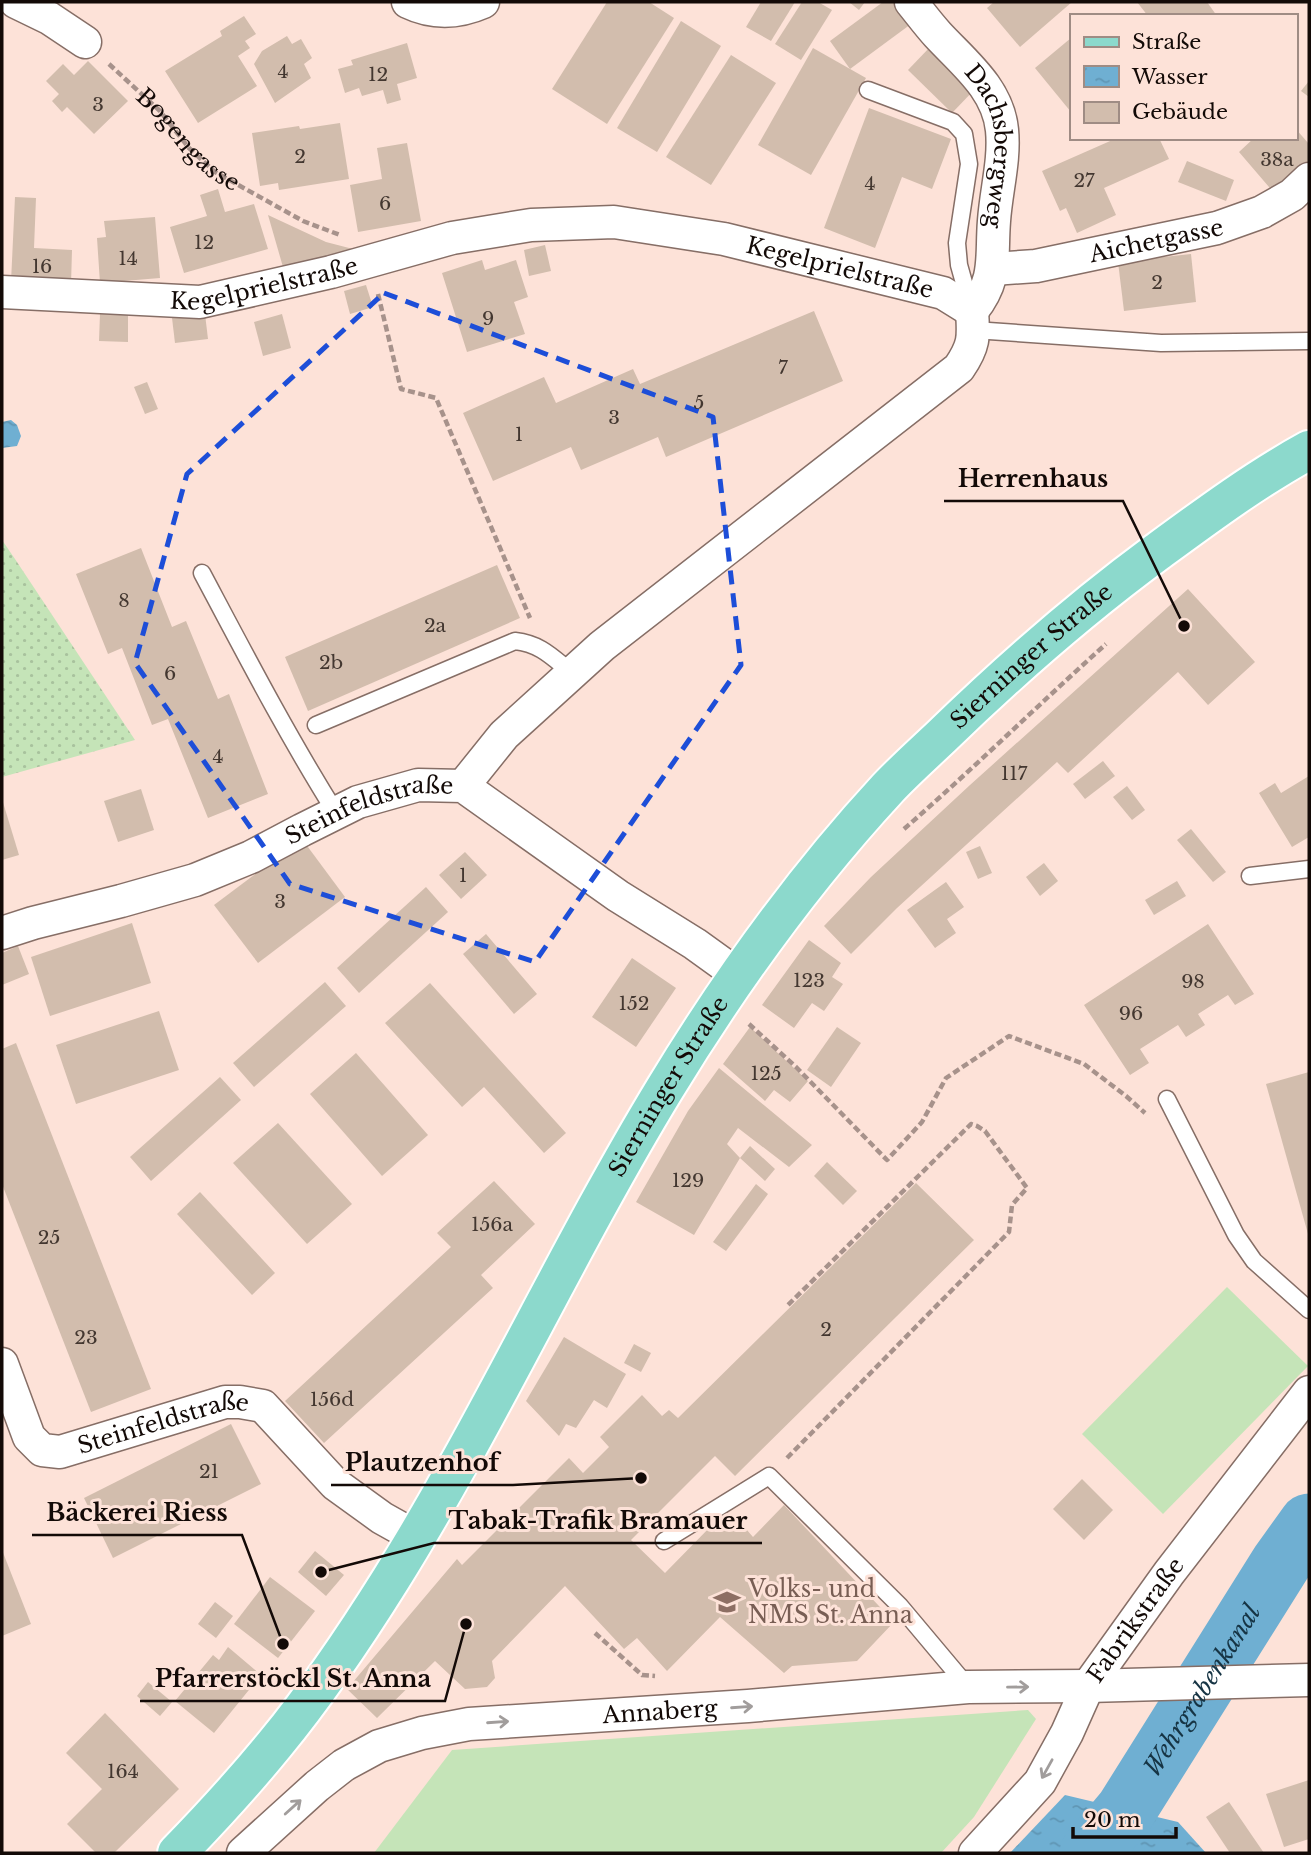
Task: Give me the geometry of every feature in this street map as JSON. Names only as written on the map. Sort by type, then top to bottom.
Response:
[{"type":"main road","name":"Sierninger Straße","points":[[177,1853],[217,1812],[277,1742],[342,1653],[391,1578],[485,1417],[664,1090],[738,975],[808,881],[889,788],[990,689],[1108,589],[1196,524],[1309,450]]},
{"type":"street","points":[[16,2],[85,42]]},
{"type":"street","points":[[408,2],[431,11],[452,11],[483,2]]},
{"type":"street","name":"Dachsbergweg","points":[[911,2],[989,91],[1002,128],[993,269],[973,321]]},
{"type":"street","name":"Aichetgasse","points":[[993,269],[1036,266],[1217,228],[1262,212],[1292,195],[1309,179]]},
{"type":"street","name":"Kegelprielstraße","points":[[2,292],[200,302],[370,262],[452,239],[531,225],[614,222],[724,239],[943,293],[973,321]]},
{"type":"street","points":[[463,786],[504,735],[602,646],[959,368],[971,350],[973,321]]},
{"type":"street","name":"Steinfeldstraße","points":[[2,933],[195,880],[251,858],[358,802],[418,785],[463,786],[618,896],[695,944],[738,975]]},
{"type":"street","name":"Steinfeldstraße","points":[[2,1364],[29,1437],[42,1450],[60,1452],[225,1402],[263,1406],[335,1484],[382,1518],[416,1537]]},
{"type":"street","name":"Fabrikstraße","points":[[975,1853],[1040,1782],[1067,1733],[1103,1685],[1169,1573],[1309,1392]]},
{"type":"street","name":"Annaberg","points":[[243,1853],[344,1765],[379,1746],[422,1733],[469,1724],[748,1706],[968,1687],[1294,1681]]},
{"type":"lane","points":[[868,90],[953,122],[964,134],[970,163],[957,243],[959,265],[973,321],[1046,337],[1161,343],[1309,341]]},
{"type":"lane","points":[[202,573],[303,761],[336,813]]},
{"type":"lane","points":[[316,725],[515,641],[543,649],[572,673]]},
{"type":"lane","points":[[1250,876],[1309,869]]},
{"type":"lane","points":[[1167,1099],[1236,1235],[1254,1261],[1309,1310]]},
{"type":"lane","points":[[664,1541],[769,1476],[901,1605],[968,1687]]},
{"type":"path","name":"Bogengasse","points":[[85,42],[160,111],[189,148],[215,172],[303,221],[351,239],[363,248],[370,262]]},
{"type":"path","points":[[380,301],[401,388],[436,398],[527,612]]},
{"type":"path","points":[[904,829],[1105,644]]},
{"type":"path","points":[[743,1019],[796,1067],[887,1160],[922,1122],[946,1078],[1009,1035],[1084,1064],[1153,1121]]},
{"type":"path","points":[[769,1476],[1009,1232],[1012,1205],[1027,1188],[985,1132],[971,1124],[788,1306]]},
{"type":"path","points":[[595,1633],[642,1675],[666,1677]]},
{"type":"highlighted area","points":[[384,293],[713,417],[741,665],[535,962],[290,884],[135,663],[187,474]]},
{"type":"green space","points":[[2,540],[15,559],[135,740],[2,777]]},
{"type":"green space","points":[[1227,1287],[1308,1366],[1163,1514],[1082,1434]]},
{"type":"green space","points":[[1028,1710],[1036,1719],[974,1817],[941,1853],[374,1853],[452,1750]]},
{"type":"water","points":[[11,420],[17,425],[21,436],[17,446],[2,448],[2,422]]},
{"type":"water","points":[[1065,1795],[1178,1822],[1206,1853],[1010,1853]]},
{"type":"building","points":[[607,2],[649,2],[674,18],[607,124],[552,89]]},
{"type":"building","points":[[761,2],[795,2],[771,41],[746,27]]},
{"type":"building","points":[[802,2],[818,2],[832,10],[801,60],[775,44]]},
{"type":"building","points":[[849,2],[865,2],[859,10]]},
{"type":"building","points":[[883,2],[895,2],[911,24],[850,69],[830,41]]},
{"type":"building","points":[[994,2],[1072,2],[1020,47],[987,8]]},
{"type":"building","points":[[1137,2],[1207,2],[1216,14],[1146,14]]},
{"type":"building","points":[[244,16],[256,34],[245,41],[250,48],[238,56],[257,86],[198,123],[165,71],[222,36],[220,31]]},
{"type":"building","points":[[681,21],[721,46],[657,152],[617,128]]},
{"type":"building","points":[[287,36],[292,44],[301,39],[312,58],[304,64],[311,78],[275,103],[254,64],[262,51]]},
{"type":"building","points":[[1070,39],[1070,111],[1035,68]]},
{"type":"building","points":[[407,43],[417,78],[397,84],[401,100],[387,104],[383,90],[362,96],[359,88],[345,93],[338,69],[353,65],[351,60]]},
{"type":"building","points":[[931,46],[976,88],[952,113],[908,70]]},
{"type":"building","points":[[813,48],[866,78],[811,175],[758,145]]},
{"type":"building","points":[[731,55],[776,83],[711,185],[666,157]]},
{"type":"building","points":[[88,61],[128,101],[94,134],[67,107],[62,112],[52,101],[59,94],[46,81],[63,64],[74,75]]},
{"type":"building","points":[[1309,81],[1309,97],[1301,91]]},
{"type":"building","points":[[869,108],[951,139],[932,189],[902,177],[875,248],[824,228]]},
{"type":"building","points":[[340,123],[349,179],[279,190],[278,183],[260,186],[252,133]]},
{"type":"building","points":[[1297,130],[1309,144],[1309,165],[1275,194],[1239,152],[1252,140],[1297,140]]},
{"type":"building","points":[[1112,140],[1160,140],[1169,159],[1104,188],[1116,215],[1077,233],[1066,208],[1060,211],[1042,171]]},
{"type":"building","points":[[407,143],[421,221],[358,232],[350,185],[382,179],[377,148]]},
{"type":"building","points":[[1187,161],[1234,180],[1226,201],[1178,182]]},
{"type":"building","points":[[218,189],[225,212],[254,204],[268,249],[184,273],[170,227],[207,216],[200,195]]},
{"type":"building","points":[[15,197],[36,198],[34,248],[72,250],[71,285],[11,282]]},
{"type":"building","points":[[268,215],[326,242],[353,249],[358,258],[285,274]]},
{"type":"building","points":[[155,217],[160,278],[100,283],[97,238],[106,237],[104,221]]},
{"type":"building","points":[[545,245],[551,271],[529,276],[524,250]]},
{"type":"building","points":[[1191,254],[1196,302],[1124,311],[1118,262]]},
{"type":"building","points":[[482,260],[485,270],[516,260],[528,297],[514,302],[525,334],[467,352],[442,273]]},
{"type":"building","points":[[366,285],[373,307],[350,314],[344,291]]},
{"type":"building","points":[[814,311],[843,381],[666,457],[658,437],[581,470],[571,447],[493,481],[463,413],[544,377],[556,403],[633,369],[640,384]]},
{"type":"building","points":[[100,314],[128,314],[128,342],[99,341]]},
{"type":"building","points":[[205,314],[208,339],[175,343],[172,318]]},
{"type":"building","points":[[282,314],[291,348],[263,356],[254,322]]},
{"type":"building","points":[[147,382],[158,409],[145,414],[134,387]]},
{"type":"building","points":[[141,548],[172,627],[186,621],[218,699],[229,694],[268,794],[208,818],[168,719],[152,725],[122,648],[108,654],[76,574]]},
{"type":"building","points":[[497,565],[520,618],[308,711],[285,657]]},
{"type":"building","points":[[1188,589],[1255,662],[1208,705],[1178,672],[1068,773],[1057,762],[897,908],[851,954],[824,926],[871,877],[970,785]]},
{"type":"building","points":[[1103,761],[1115,776],[1085,799],[1073,784]]},
{"type":"building","points":[[1309,776],[1309,837],[1292,847],[1259,793],[1275,783],[1281,793]]},
{"type":"building","points":[[1127,786],[1145,810],[1132,820],[1113,797]]},
{"type":"building","points":[[141,789],[154,830],[118,842],[104,801]]},
{"type":"building","points":[[2,799],[19,855],[2,860]]},
{"type":"building","points":[[1191,829],[1226,872],[1213,882],[1177,840]]},
{"type":"building","points":[[302,839],[345,897],[258,963],[214,905]]},
{"type":"building","points":[[980,846],[992,873],[978,879],[966,852]]},
{"type":"building","points":[[465,852],[487,875],[461,899],[439,875]]},
{"type":"building","points":[[1044,863],[1058,881],[1040,896],[1026,877]]},
{"type":"building","points":[[1177,881],[1186,896],[1154,915],[1145,900]]},
{"type":"building","points":[[946,882],[964,907],[947,919],[956,933],[935,948],[907,910]]},
{"type":"building","points":[[426,887],[448,912],[359,993],[337,968]]},
{"type":"building","points":[[132,923],[151,983],[50,1016],[31,957]]},
{"type":"building","points":[[1208,924],[1254,994],[1235,1005],[1228,995],[1198,1014],[1205,1025],[1186,1037],[1178,1025],[1140,1049],[1149,1063],[1130,1075],[1084,1005]]},
{"type":"building","points":[[486,934],[537,994],[514,1014],[463,954]]},
{"type":"building","points":[[809,940],[841,963],[832,977],[843,984],[824,1011],[812,1003],[794,1028],[762,1005]]},
{"type":"building","points":[[18,946],[29,974],[2,985],[2,953]]},
{"type":"building","points":[[632,958],[676,988],[636,1047],[592,1017]]},
{"type":"building","points":[[325,982],[346,1006],[254,1087],[233,1063]]},
{"type":"building","points":[[430,983],[566,1133],[544,1153],[484,1087],[462,1107],[385,1023]]},
{"type":"building","points":[[159,1011],[179,1070],[76,1104],[56,1045]]},
{"type":"building","points":[[750,1027],[808,1081],[790,1102],[774,1090],[765,1101],[723,1064]]},
{"type":"building","points":[[837,1027],[861,1043],[831,1087],[807,1070]]},
{"type":"building","points":[[16,1043],[151,1389],[91,1412],[2,1184],[2,1049]]},
{"type":"building","points":[[356,1053],[428,1135],[382,1176],[310,1094]]},
{"type":"building","points":[[719,1068],[812,1145],[789,1167],[738,1128],[727,1144],[740,1158],[694,1235],[636,1202],[688,1111]]},
{"type":"building","points":[[1309,1072],[1309,1234],[1308,1234],[1266,1084]]},
{"type":"building","points":[[220,1077],[241,1100],[151,1181],[130,1157]]},
{"type":"building","points":[[278,1123],[352,1204],[307,1244],[233,1163]]},
{"type":"building","points":[[750,1146],[775,1169],[765,1181],[740,1158]]},
{"type":"building","points":[[827,1162],[857,1191],[843,1205],[814,1176]]},
{"type":"building","points":[[494,1181],[535,1224],[481,1275],[493,1288],[324,1443],[285,1401],[451,1247],[437,1233]]},
{"type":"building","points":[[916,1183],[974,1240],[735,1476],[715,1456],[631,1540],[665,1573],[713,1524],[740,1522],[753,1537],[784,1505],[894,1622],[857,1661],[792,1666],[784,1673],[720,1617],[667,1671],[637,1638],[624,1649],[565,1586],[492,1661],[495,1678],[487,1687],[465,1689],[435,1661],[377,1718],[347,1689],[457,1559],[462,1565],[569,1458],[583,1473],[609,1447],[600,1437],[642,1395],[662,1416],[669,1410],[678,1418]]},
{"type":"building","points":[[756,1184],[768,1194],[726,1251],[713,1242]]},
{"type":"building","points":[[200,1192],[275,1273],[252,1295],[177,1214]]},
{"type":"building","points":[[564,1337],[626,1374],[607,1408],[594,1400],[576,1428],[566,1424],[559,1436],[526,1401]]},
{"type":"building","points":[[634,1344],[651,1353],[641,1372],[624,1363]]},
{"type":"building","points":[[231,1424],[261,1484],[113,1558],[84,1498]]},
{"type":"building","points":[[1082,1479],[1113,1510],[1084,1540],[1053,1509]]},
{"type":"building","points":[[2,1550],[31,1624],[2,1636]]},
{"type":"building","points":[[315,1551],[344,1575],[326,1596],[298,1572]]},
{"type":"building","points":[[270,1577],[315,1611],[278,1658],[234,1624]]},
{"type":"building","points":[[215,1602],[233,1616],[216,1638],[198,1624]]},
{"type":"building","points":[[228,1647],[261,1675],[214,1733],[175,1701],[213,1655],[219,1660]]},
{"type":"building","points":[[148,1682],[172,1702],[160,1716],[137,1696]]},
{"type":"building","points":[[105,1713],[179,1789],[114,1853],[96,1853],[67,1824],[102,1789],[66,1753]]},
{"type":"building","points":[[1309,1780],[1309,1839],[1284,1847],[1266,1794]]},
{"type":"building","points":[[1229,1802],[1264,1853],[1230,1853],[1206,1817]]},
{"type":"waterway","name":"Wehrgrabenkanal","points":[[1090,1853],[1126,1810],[1281,1563],[1309,1524]]},
{"type":"waterway","points":[[1281,1563],[1309,1555]]},
{"type":"place","name":"Herrenhaus","points":[[1184,626]]},
{"type":"place","name":"Plautzenhof","points":[[641,1478]]},
{"type":"place","name":"Tabak-Trafik Bramauer","points":[[321,1572]]},
{"type":"place","name":"Volks- und NMS St. Anna","points":[[727,1602]]},
{"type":"place","name":"Pfarrerstöckl St. Anna","points":[[466,1624]]},
{"type":"place","name":"Bäckerei Riess","points":[[283,1644]]}]
